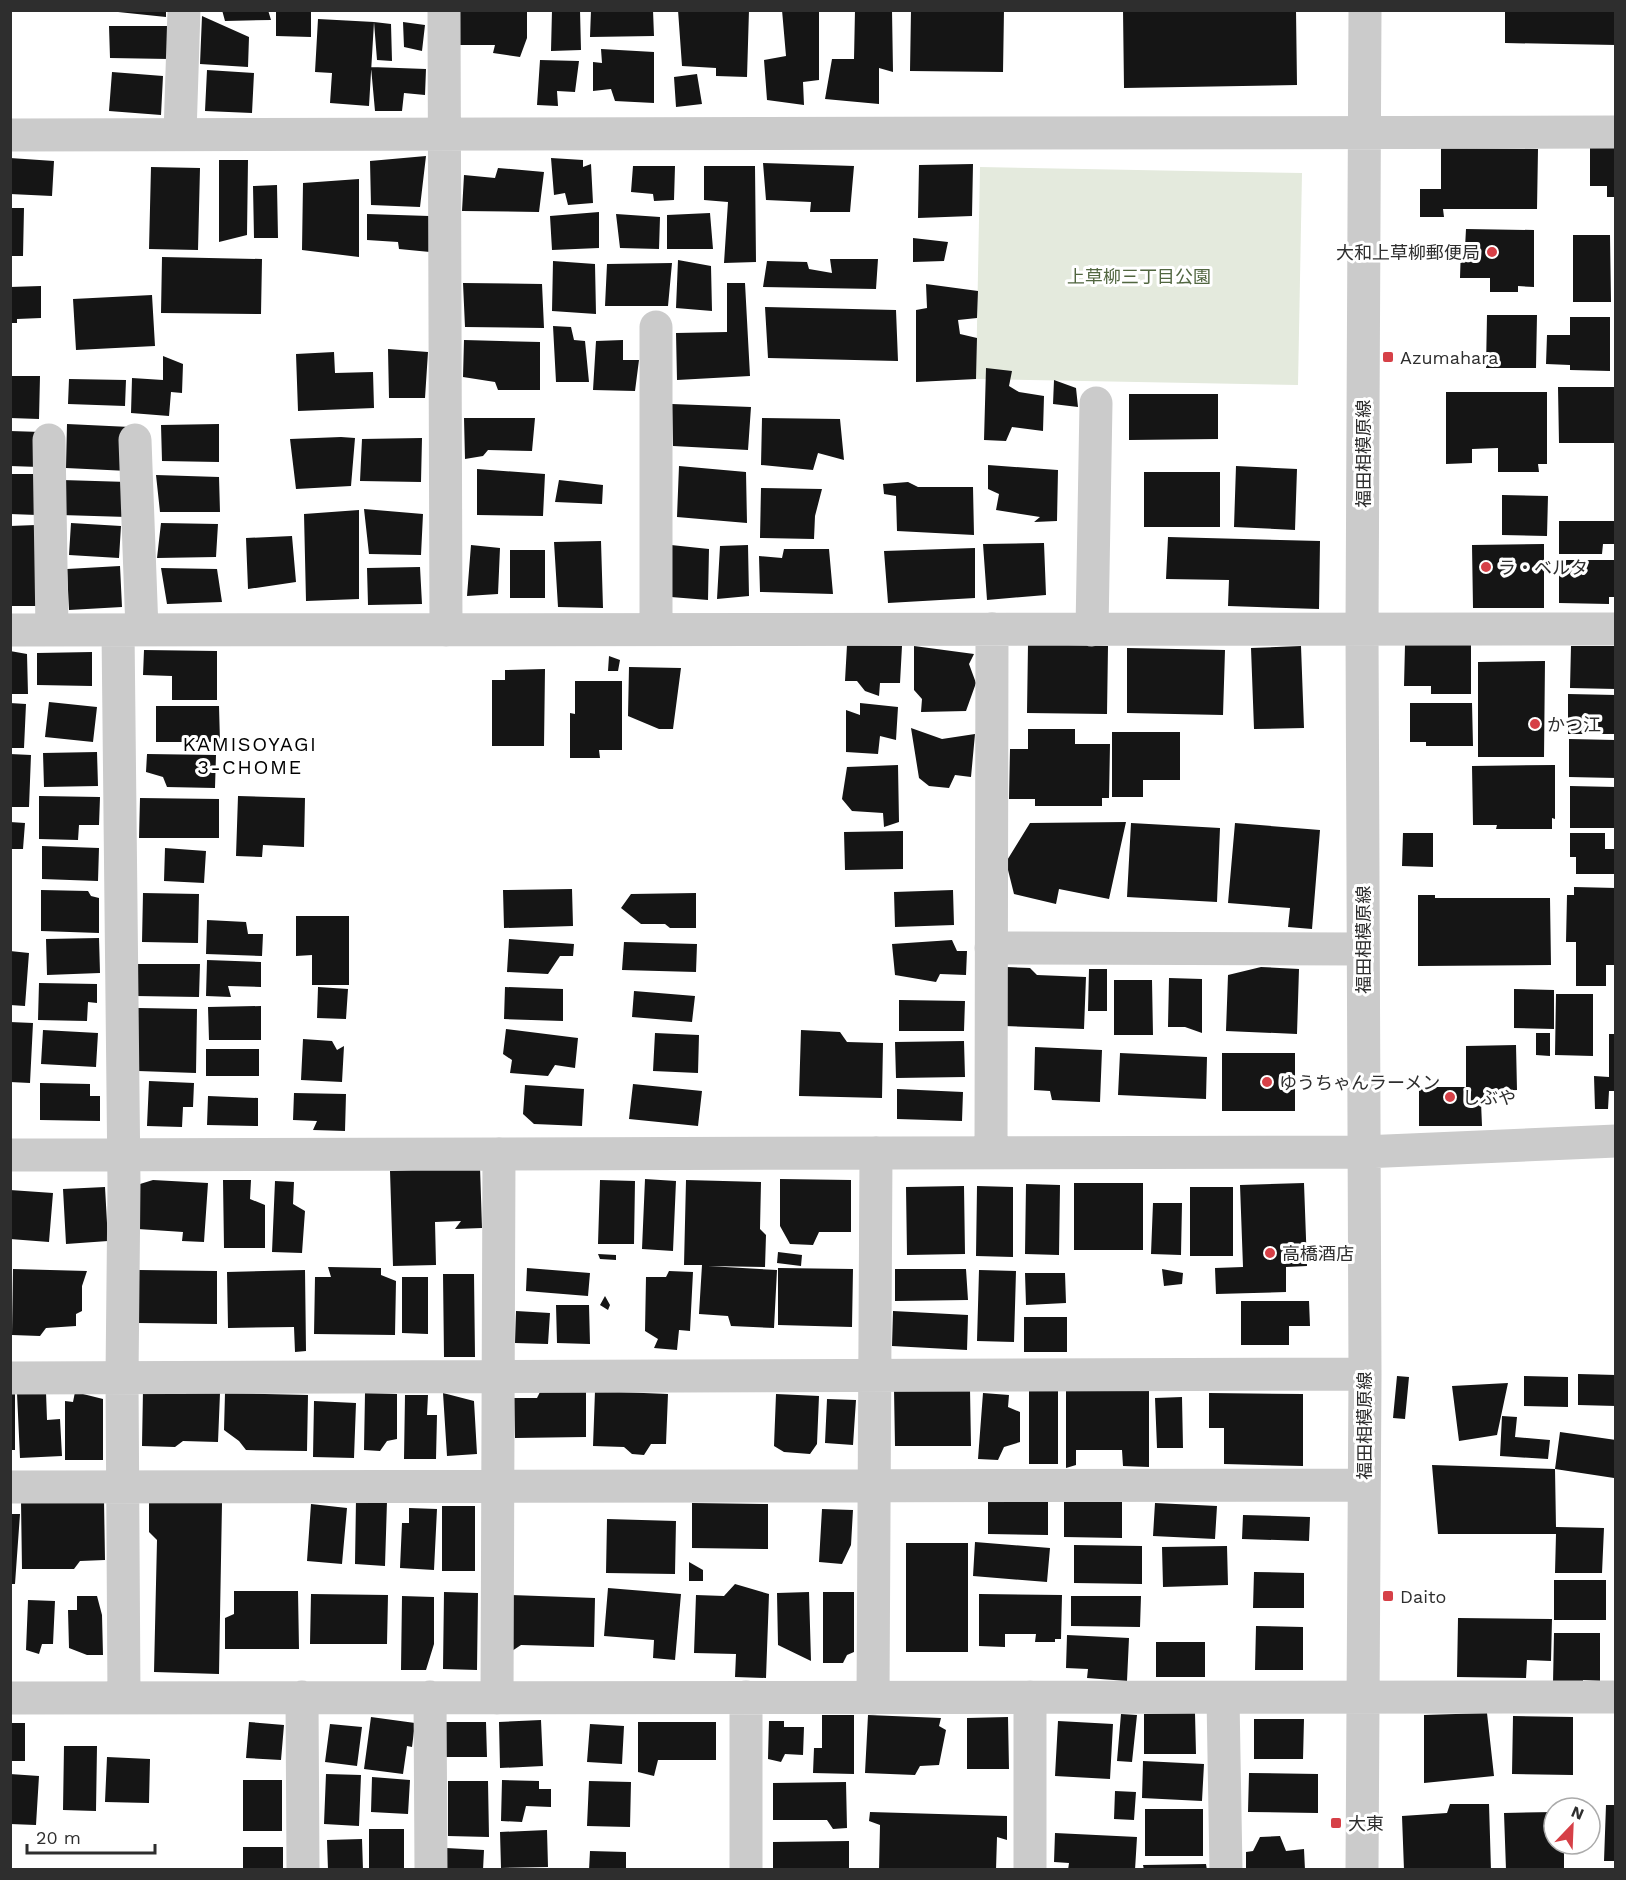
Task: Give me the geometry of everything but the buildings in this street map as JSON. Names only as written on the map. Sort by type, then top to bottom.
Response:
[{"type":"street","points":[[180,134],[184,10]]},
{"type":"street","points":[[444,10],[446,630]]},
{"type":"street","name":"福田相模原線","points":[[1362,1869],[1365,1374],[1362,629],[1365,10]]},
{"type":"street","points":[[10,135],[1616,132]]},
{"type":"street","points":[[656,327],[656,629]]},
{"type":"street","points":[[1092,630],[1096,403]]},
{"type":"street","points":[[49,440],[52,630]]},
{"type":"street","points":[[124,1698],[123,1155],[130,630],[135,440]]},
{"type":"street","points":[[991,1153],[992,629]]},
{"type":"street","points":[[10,630],[1616,629]]},
{"type":"street","points":[[991,948],[1363,949]]},
{"type":"street","points":[[10,1155],[1363,1152],[1616,1142]]},
{"type":"street","points":[[873,1698],[876,1153]]},
{"type":"street","points":[[497,1698],[499,1154]]},
{"type":"street","points":[[10,1378],[1365,1374]]},
{"type":"street","points":[[10,1487],[1364,1485]]},
{"type":"street","points":[[10,1698],[1616,1696]]},
{"type":"street","points":[[302,1697],[303,1869]]},
{"type":"street","points":[[430,1697],[431,1869]]},
{"type":"street","points":[[746,1697],[746,1869]]},
{"type":"street","points":[[1030,1697],[1030,1869]]},
{"type":"street","points":[[1223,1698],[1226,1869]]},
{"type":"green space","name":"上草柳三丁目公園","points":[[980,167],[1302,173],[1298,385],[976,379]]},
{"type":"place","name":"大和上草柳郵便局","points":[[1492,252]]},
{"type":"place","name":"Azumahara","points":[[1388,357]]},
{"type":"place","name":"ラ・ベルタ","points":[[1486,567]]},
{"type":"place","name":"かつ江","points":[[1535,724]]},
{"type":"place","name":"ゆうちゃんラーメン","points":[[1267,1082]]},
{"type":"place","name":"しぶや","points":[[1450,1097]]},
{"type":"place","name":"高橋酒店","points":[[1270,1253]]},
{"type":"place","name":"Daito","points":[[1388,1596]]},
{"type":"place","name":"大東","points":[[1336,1823]]},
{"type":"district","name":"KAMISOYAGI 3-CHOME","points":[[250,756]]}]
